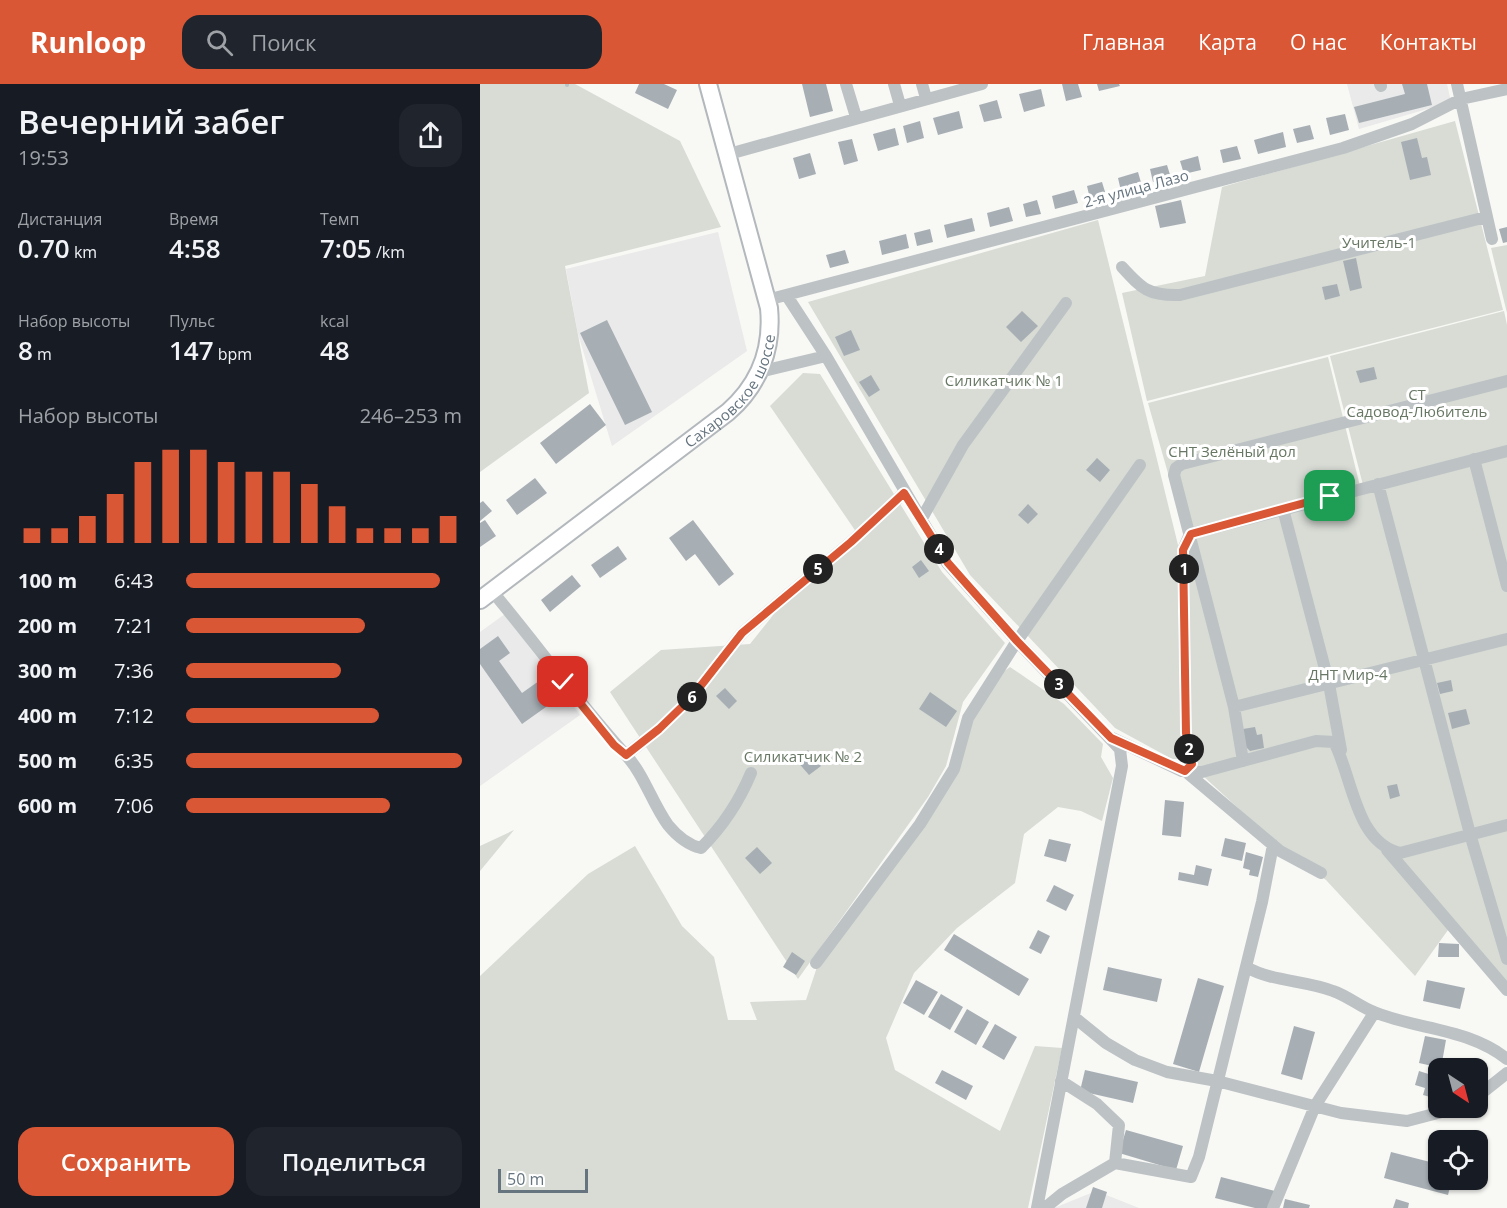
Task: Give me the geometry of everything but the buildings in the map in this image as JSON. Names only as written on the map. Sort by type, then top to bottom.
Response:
[{"type":"main road","name":"Сахаровское шоссе","points":[[486,595],[728,412],[744,397],[759,372],[770,333],[767,300],[729,154],[705,87]]},
{"type":"street","points":[[846,84],[856,117]]},
{"type":"street","points":[[894,84],[900,105]]},
{"type":"street","points":[[922,84],[926,98]]},
{"type":"street","points":[[729,154],[982,84]]},
{"type":"street","points":[[1456,84],[1492,239]]},
{"type":"street","name":"2-я улица Лазо","points":[[767,300],[1343,148],[1412,124],[1461,99],[1507,89]]},
{"type":"street","points":[[1122,267],[1141,289],[1166,295],[1180,295],[1486,217]]},
{"type":"street","points":[[788,296],[948,563],[1017,641],[1120,749],[1122,766],[1037,1208]]},
{"type":"street","points":[[921,520],[963,445],[1066,303]]},
{"type":"street","points":[[759,372],[826,356]]},
{"type":"street","points":[[1243,761],[1234,707],[1174,475],[1176,468],[1182,464],[1507,381]]},
{"type":"street","points":[[1185,771],[1192,764],[1186,733],[1183,550],[1191,534],[1507,451]]},
{"type":"street","points":[[1474,459],[1507,586]]},
{"type":"street","points":[[816,963],[920,824],[954,769],[968,718],[1017,641],[1140,465]]},
{"type":"street","points":[[1378,484],[1470,834],[1507,959]]},
{"type":"street","points":[[626,755],[659,729],[692,697],[742,633],[851,542],[904,493]]},
{"type":"street","points":[[1283,509],[1329,684],[1342,757],[1358,808],[1375,839],[1506,985]]},
{"type":"street","points":[[486,595],[614,745],[626,755],[669,826],[689,845],[701,848],[713,836],[740,799],[751,773]]},
{"type":"street","points":[[1234,707],[1507,639]]},
{"type":"street","points":[[1111,738],[1185,771],[1273,845],[1321,873]]},
{"type":"street","points":[[1185,771],[1202,772],[1316,741],[1334,742],[1342,757]]},
{"type":"street","points":[[1386,850],[1400,853],[1507,825]]},
{"type":"street","points":[[1045,1208],[1062,1194],[1115,1164],[1191,1177],[1199,1157],[1246,967],[1273,845]]},
{"type":"street","points":[[1246,967],[1263,976],[1333,991],[1374,1013],[1436,1028],[1480,1043],[1491,1047],[1507,1059]]},
{"type":"street","points":[[1273,1208],[1315,1106],[1374,1013]]},
{"type":"street","points":[[1074,1017],[1091,1034],[1135,1060],[1167,1072],[1217,1081],[1341,1113],[1407,1121],[1428,1116]]},
{"type":"street","points":[[1488,1088],[1507,1073]]},
{"type":"street","points":[[1061,1081],[1097,1104],[1119,1125],[1115,1164]]},
{"type":"shaded area","points":[[1347,84],[1447,84],[1451,102],[1359,129]]},
{"type":"shaded area","points":[[718,232],[747,351],[612,446],[578,334],[566,269]]},
{"type":"shaded area","points":[[505,614],[580,715],[480,786],[480,632]]},
{"type":"shaded area","points":[[1096,1191],[1139,1208],[1054,1208]]},
{"type":"green space","points":[[480,84],[575,84],[680,141],[721,227],[565,266],[589,393],[480,472]]},
{"type":"green space","name":"Учитель-1","points":[[1455,121],[1503,310],[1147,401],[1122,293],[1205,276],[1222,187]]},
{"type":"green space","name":"Силикатчик № 1","points":[[1098,220],[1178,545],[1184,759],[1172,759],[1115,728],[970,575],[808,302]]},
{"type":"green space","points":[[1507,245],[1507,313],[1491,248]]},
{"type":"green space","name":"СТ Садовод-Любитель","points":[[1504,311],[1507,325],[1507,448],[1363,485],[1330,356]]},
{"type":"green space","name":"СНТ Зелёный дол","points":[[1328,357],[1360,486],[1185,533],[1148,403]]},
{"type":"green space","name":"Силикатчик № 2","points":[[803,373],[820,374],[942,572],[1005,643],[963,702],[946,766],[928,797],[798,979],[610,692],[661,650],[750,644],[786,599],[861,539],[770,406]]},
{"type":"green space","name":"ДНТ Мир-4","points":[[1507,453],[1507,985],[1453,923],[1415,976],[1326,880],[1276,843],[1189,763],[1187,536]]},
{"type":"green space","points":[[1010,667],[1064,704],[1103,744],[1101,757],[1113,778],[1102,821],[1081,811],[1058,807],[1024,834],[1015,883],[957,928],[914,973],[886,1038],[895,1070],[1000,1131],[1035,1046],[1062,1048],[1028,1208],[480,1208],[480,976],[588,874],[635,846],[682,926],[714,957],[728,1020],[757,1020],[750,1002],[806,1000],[817,967],[954,769],[968,718],[992,680]]},
{"type":"green space","points":[[514,830],[480,871],[480,846]]},
{"type":"route","points":[[563,682],[614,745],[626,755],[659,729],[692,697],[742,633],[851,542],[904,493],[948,563],[1017,641],[1111,738],[1185,771],[1192,764],[1186,733],[1183,550],[1191,534],[1330,496]]}]
